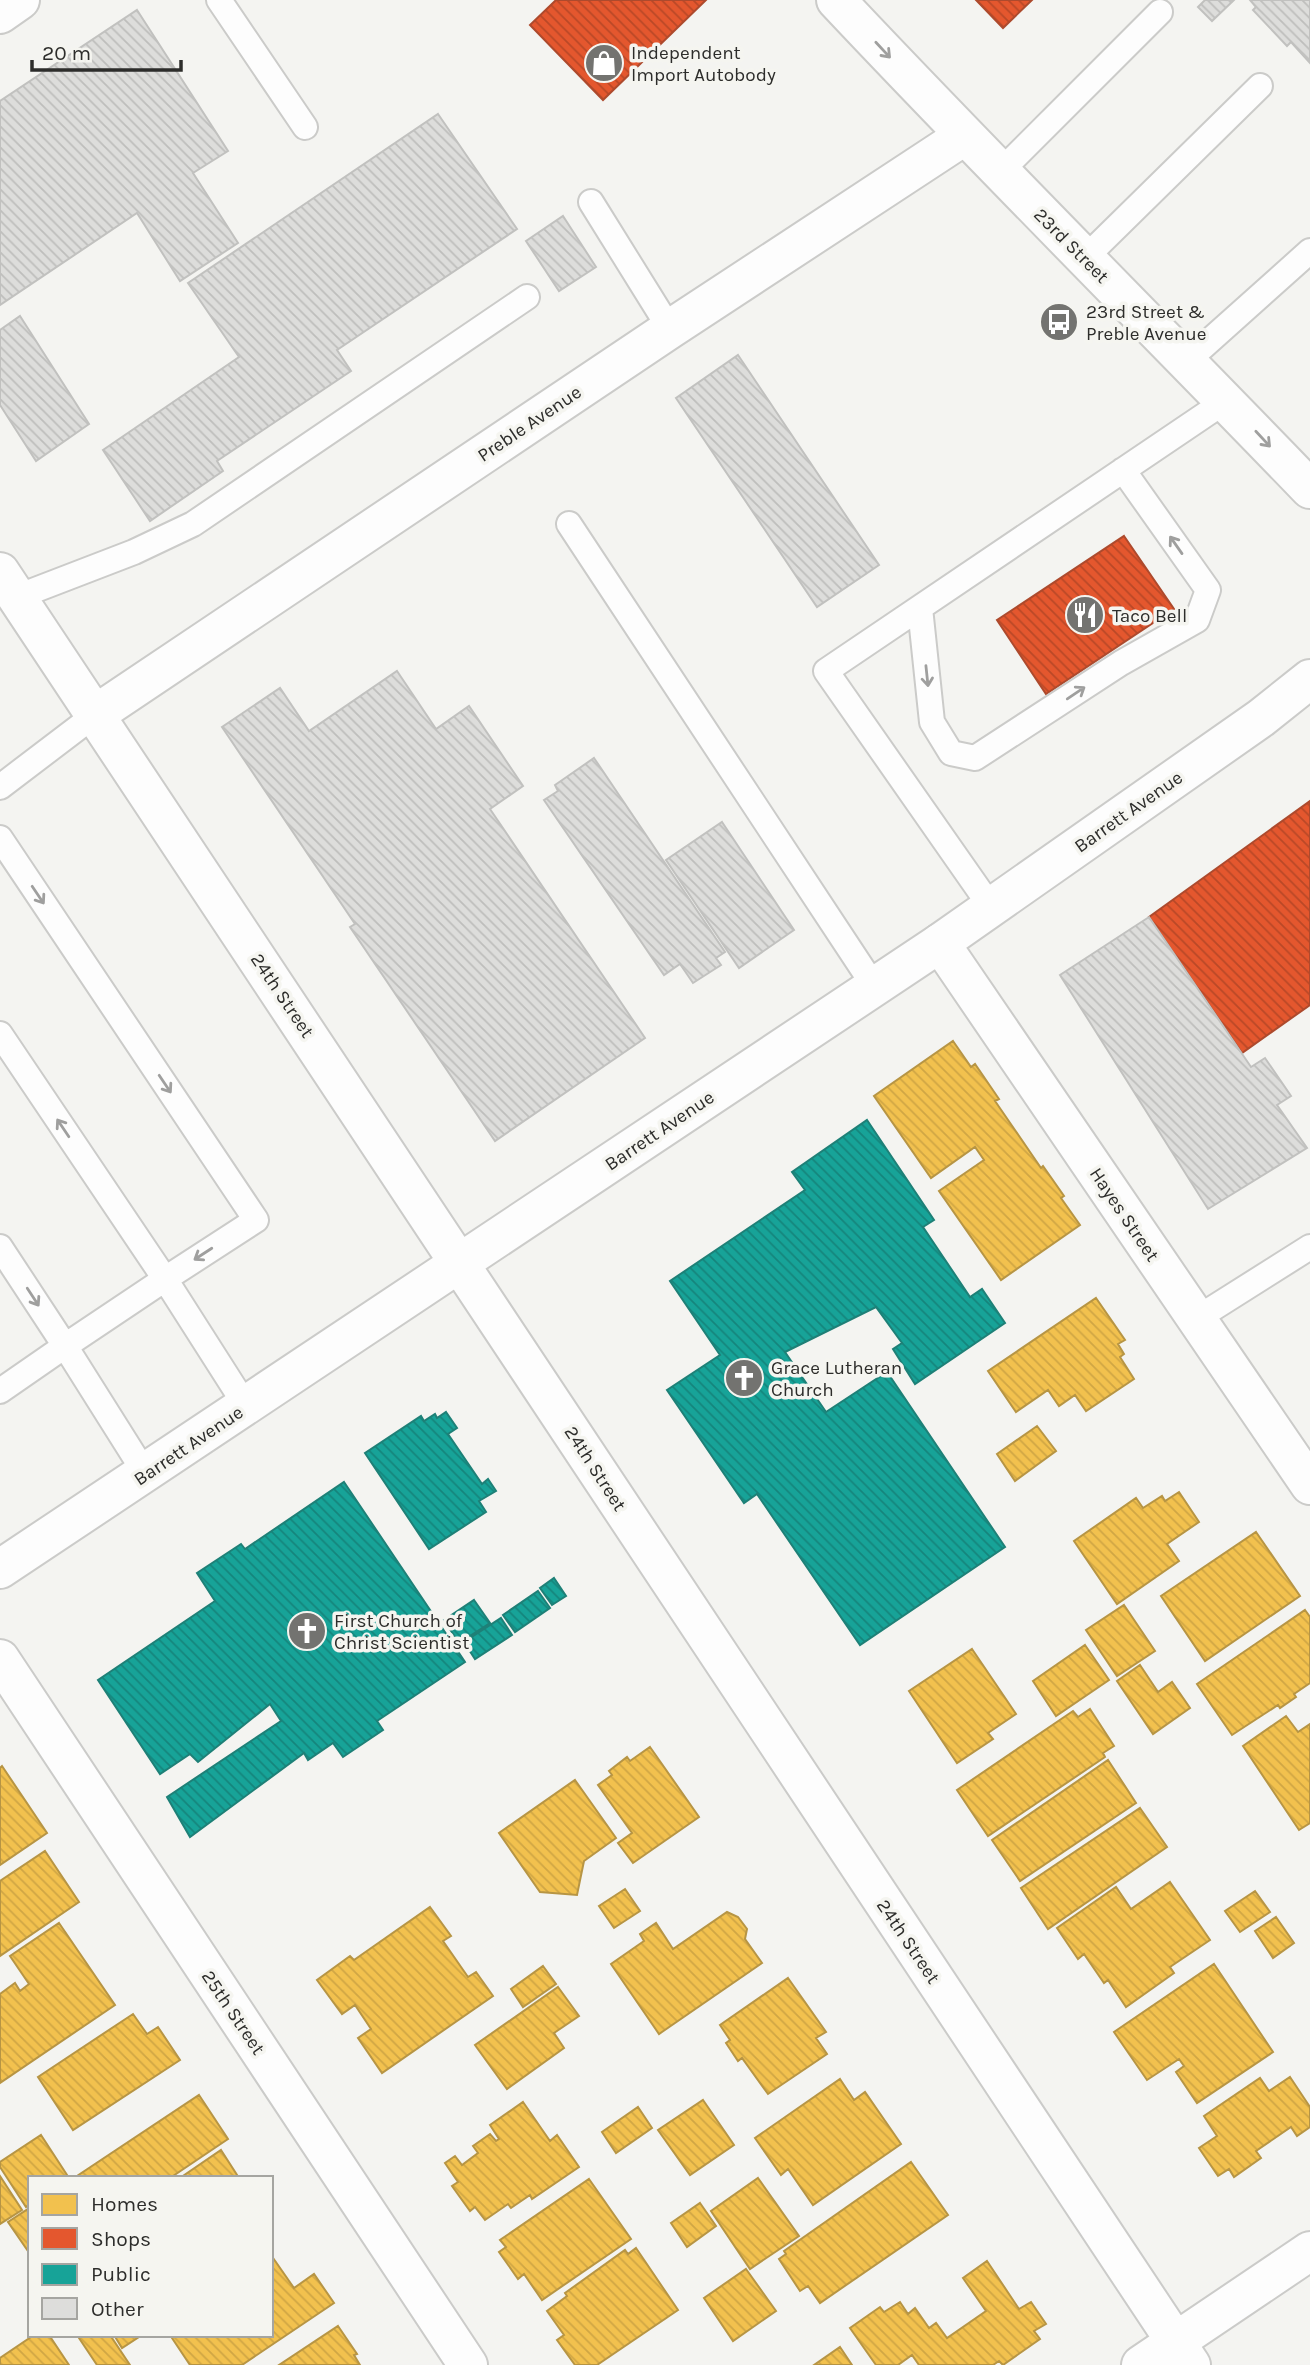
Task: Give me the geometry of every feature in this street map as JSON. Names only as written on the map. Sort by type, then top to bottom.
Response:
[{"type":"street","points":[[0,14],[20,0]]},
{"type":"street","name":"23rd Street","points":[[836,0],[964,136],[1307,479]]},
{"type":"street","name":"Preble Avenue","points":[[96,714],[670,328],[964,136]]},
{"type":"street","name":"24th Street","points":[[8,584],[1183,2354]]},
{"type":"street","name":"Barrett Avenue","points":[[0,1569],[940,943],[1261,718],[1310,679]]},
{"type":"street","name":"Hayes Street","points":[[940,943],[1310,1485]]},
{"type":"street","name":"25th Street","points":[[0,1659],[468,2365]]},
{"type":"street","points":[[1141,2365],[1183,2354],[1310,2251]]},
{"type":"lane","points":[[219,0],[305,127]]},
{"type":"lane","points":[[1000,172],[1160,12]]},
{"type":"lane","points":[[1085,258],[1261,86]]},
{"type":"lane","points":[[591,202],[670,328]]},
{"type":"lane","points":[[1187,361],[1305,245]]},
{"type":"lane","points":[[8,584],[134,552],[193,524],[527,296]]},
{"type":"lane","points":[[991,907],[826,671],[1227,400]]},
{"type":"lane","points":[[920,608],[932,722],[951,753],[975,758],[1121,663],[1197,620],[1208,590],[1123,470]]},
{"type":"lane","points":[[569,524],[874,986]]},
{"type":"lane","points":[[0,787],[96,714]]},
{"type":"lane","points":[[0,838],[256,1220],[0,1391]]},
{"type":"lane","points":[[0,1034],[165,1279],[246,1406]]},
{"type":"lane","points":[[0,1247],[145,1473]]},
{"type":"lane","points":[[1196,1319],[1310,1247]]},
{"type":"building: Homes","points":[[953,1041],[971,1067],[975,1064],[999,1099],[995,1101],[1041,1168],[1043,1166],[1064,1196],[1061,1198],[1080,1225],[1001,1280],[939,1191],[984,1160],[975,1147],[931,1178],[874,1096]]},
{"type":"building: Homes","points":[[1096,1298],[1125,1340],[1118,1344],[1124,1354],[1120,1357],[1134,1379],[1086,1411],[1075,1395],[1059,1406],[1048,1390],[1016,1412],[988,1371]]},
{"type":"building: Homes","points":[[1037,1426],[1056,1451],[1015,1481],[997,1454]]},
{"type":"building: Homes","points":[[1179,1492],[1199,1522],[1167,1544],[1179,1561],[1117,1604],[1074,1541],[1136,1498],[1143,1508],[1162,1496],[1165,1501]]},
{"type":"building: Homes","points":[[1256,1532],[1300,1596],[1205,1661],[1161,1596]]},
{"type":"building: Homes","points":[[1124,1605],[1155,1651],[1117,1676],[1086,1630]]},
{"type":"building: Homes","points":[[1305,1610],[1310,1617],[1310,1683],[1280,1708],[1278,1705],[1232,1735],[1197,1684]]},
{"type":"building: Homes","points":[[1085,1645],[1109,1680],[1056,1716],[1033,1681]]},
{"type":"building: Homes","points":[[972,1649],[1016,1714],[988,1733],[993,1739],[957,1763],[909,1691]]},
{"type":"building: Homes","points":[[1140,1665],[1158,1692],[1172,1682],[1190,1708],[1153,1734],[1117,1681]]},
{"type":"building: Homes","points":[[1090,1709],[1114,1746],[1103,1753],[1105,1757],[988,1836],[957,1790],[1073,1711],[1078,1717]]},
{"type":"building: Homes","points":[[1286,1716],[1298,1732],[1310,1724],[1310,1823],[1299,1830],[1243,1746]]},
{"type":"building: Homes","points":[[650,1747],[699,1817],[633,1863],[618,1843],[632,1833],[598,1785],[612,1775],[609,1771],[627,1757],[630,1761]]},
{"type":"building: Homes","points":[[1108,1760],[1136,1803],[1020,1881],[992,1840]]},
{"type":"building: Homes","points":[[2,1766],[47,1833],[0,1865],[0,1768]]},
{"type":"building: Homes","points":[[575,1780],[616,1838],[584,1861],[577,1895],[540,1892],[499,1833]]},
{"type":"building: Homes","points":[[1140,1808],[1167,1847],[1048,1929],[1021,1888]]},
{"type":"building: Homes","points":[[45,1851],[79,1902],[0,1956],[0,1881]]},
{"type":"building: Homes","points":[[1170,1882],[1210,1940],[1170,1967],[1174,1973],[1126,2007],[1108,1980],[1104,1983],[1084,1954],[1078,1959],[1057,1928],[1116,1887],[1131,1909]]},
{"type":"building: Homes","points":[[625,1889],[640,1911],[614,1928],[599,1906]]},
{"type":"building: Homes","points":[[1255,1891],[1270,1912],[1240,1932],[1225,1911]]},
{"type":"building: Homes","points":[[430,1907],[451,1936],[443,1941],[468,1977],[476,1972],[493,1996],[382,2073],[358,2038],[371,2029],[355,2005],[342,2014],[317,1980],[350,1956],[354,1960]]},
{"type":"building: Homes","points":[[727,1912],[738,1917],[747,1929],[745,1939],[762,1963],[659,2034],[611,1964],[644,1941],[640,1934],[656,1923],[673,1949]]},
{"type":"building: Homes","points":[[1276,1917],[1294,1943],[1273,1958],[1255,1931]]},
{"type":"building: Homes","points":[[59,1923],[115,2005],[0,2083],[0,1994],[15,1983],[20,1991],[29,1984],[10,1956]]},
{"type":"building: Homes","points":[[1214,1964],[1273,2052],[1197,2103],[1176,2072],[1184,2066],[1179,2059],[1147,2080],[1114,2032]]},
{"type":"building: Homes","points":[[543,1966],[556,1984],[523,2007],[511,1989]]},
{"type":"building: Homes","points":[[788,1978],[826,2032],[816,2038],[827,2054],[768,2094],[742,2058],[738,2061],[726,2043],[730,2040],[720,2025]]},
{"type":"building: Homes","points":[[558,1987],[579,2016],[554,2033],[564,2048],[507,2089],[475,2045]]},
{"type":"building: Homes","points":[[133,2014],[147,2034],[158,2027],[180,2060],[73,2130],[38,2077]]},
{"type":"building: Homes","points":[[1290,2077],[1310,2107],[1310,2127],[1297,2136],[1291,2127],[1256,2151],[1261,2158],[1234,2177],[1229,2169],[1218,2176],[1199,2148],[1217,2136],[1204,2116],[1260,2078],[1269,2091]]},
{"type":"building: Homes","points":[[840,2079],[854,2100],[865,2092],[901,2144],[813,2205],[788,2169],[781,2175],[755,2138]]},
{"type":"building: Homes","points":[[199,2095],[228,2139],[173,2176],[77,2176]]},
{"type":"building: Homes","points":[[703,2100],[734,2145],[690,2175],[658,2130]]},
{"type":"building: Homes","points":[[523,2102],[550,2141],[557,2135],[579,2167],[532,2199],[530,2195],[511,2208],[508,2204],[485,2220],[475,2207],[470,2211],[452,2186],[458,2182],[445,2163],[455,2156],[462,2165],[478,2153],[473,2146],[490,2134],[496,2141],[499,2139],[490,2125]]},
{"type":"building: Homes","points":[[638,2107],[652,2128],[616,2153],[602,2132]]},
{"type":"building: Homes","points":[[41,2135],[68,2176],[28,2176],[26,2207],[0,2167],[0,2162]]},
{"type":"building: Homes","points":[[221,2150],[238,2176],[183,2176]]},
{"type":"building: Homes","points":[[911,2162],[948,2215],[820,2303],[808,2286],[800,2291],[779,2259],[786,2254],[784,2251]]},
{"type":"building: Homes","points":[[0,2176],[22,2210],[0,2224]]},
{"type":"building: Homes","points":[[758,2178],[799,2236],[750,2269],[711,2211]]},
{"type":"building: Homes","points":[[589,2179],[631,2239],[542,2300],[524,2274],[518,2279],[499,2252],[506,2247],[500,2240]]},
{"type":"building: Homes","points":[[700,2203],[716,2226],[687,2247],[671,2223]]},
{"type":"building: Homes","points":[[28,2209],[28,2251],[8,2222]]},
{"type":"building: Homes","points":[[636,2248],[678,2310],[597,2365],[575,2365],[557,2340],[564,2335],[547,2311],[567,2296],[565,2293],[625,2250],[628,2254]]},
{"type":"building: Homes","points":[[273,2258],[294,2288],[314,2274],[334,2303],[242,2365],[190,2365],[171,2337],[273,2337]]},
{"type":"building: Homes","points":[[987,2261],[1019,2309],[1031,2302],[1046,2324],[1034,2331],[1040,2339],[1003,2365],[999,2361],[993,2365],[919,2365],[912,2355],[898,2365],[876,2365],[850,2328],[880,2307],[884,2312],[900,2302],[908,2314],[915,2308],[929,2328],[936,2323],[947,2338],[986,2311],[963,2278]]},
{"type":"building: Homes","points":[[746,2269],[776,2311],[733,2341],[704,2298]]},
{"type":"building: Homes","points":[[338,2326],[357,2354],[354,2355],[360,2365],[279,2365]]},
{"type":"building: Homes","points":[[31,2337],[50,2337],[69,2365],[0,2365],[0,2358]]},
{"type":"building: Homes","points":[[78,2337],[111,2337],[130,2365],[97,2365]]},
{"type":"building: Homes","points":[[115,2337],[139,2337],[122,2348]]},
{"type":"building: Homes","points":[[840,2347],[852,2365],[814,2365]]},
{"type":"building: Shops","name":"Independent Import Autobody","points":[[556,0],[706,0],[603,100],[530,25]]},
{"type":"building: Shops","points":[[976,0],[1032,0],[1003,28]]},
{"type":"building: Shops","name":"Taco Bell","points":[[1124,536],[1174,609],[1046,694],[997,620]]},
{"type":"building: Shops","points":[[1310,801],[1310,1005],[1242,1053],[1149,917]]},
{"type":"building: Public","name":"Grace Lutheran Church","points":[[867,1120],[934,1220],[923,1227],[970,1297],[982,1289],[1005,1323],[915,1384],[893,1349],[902,1343],[876,1307],[785,1352],[826,1412],[887,1372],[1005,1547],[860,1645],[757,1494],[744,1503],[667,1390],[720,1355],[670,1281],[805,1190],[792,1172]]},
{"type":"building: Public","points":[[446,1412],[457,1428],[448,1434],[482,1484],[488,1479],[496,1491],[479,1501],[486,1512],[429,1549],[365,1453],[421,1416],[424,1421],[435,1414],[437,1418]]},
{"type":"building: Public","name":"First Church of Christ Scientist","points":[[344,1482],[465,1662],[377,1721],[383,1730],[343,1757],[333,1743],[308,1760],[304,1753],[190,1837],[167,1797],[281,1721],[270,1704],[198,1762],[190,1754],[160,1774],[98,1680],[215,1601],[197,1573],[241,1544],[245,1549]]},
{"type":"building: Public","points":[[554,1578],[566,1596],[552,1605],[540,1588]]},
{"type":"building: Public","points":[[538,1591],[550,1608],[515,1632],[503,1615]]},
{"type":"building: Public","points":[[474,1600],[490,1623],[459,1643],[444,1620]]},
{"type":"building: Public","points":[[501,1618],[512,1635],[475,1659],[464,1642]]},
{"type":"building: Other","points":[[1205,0],[1234,0],[1212,21],[1198,7]]},
{"type":"building: Other","points":[[1250,0],[1310,0],[1310,63],[1291,42],[1287,46],[1253,10],[1256,7]]},
{"type":"building: Other","points":[[137,10],[228,151],[193,173],[238,243],[180,281],[137,213],[0,305],[0,101]]},
{"type":"building: Other","points":[[438,114],[517,229],[337,350],[351,371],[217,461],[223,471],[150,521],[103,450],[239,357],[188,283]]},
{"type":"building: Other","points":[[563,216],[596,267],[559,291],[526,241]]},
{"type":"building: Other","points":[[20,316],[89,424],[36,461],[0,405],[0,330]]},
{"type":"building: Other","points":[[738,355],[879,565],[817,607],[676,398]]},
{"type":"building: Other","points":[[397,671],[436,729],[469,706],[523,786],[490,809],[645,1038],[495,1141],[350,927],[355,924],[222,727],[280,688],[309,731]]},
{"type":"building: Other","points":[[594,758],[725,952],[716,958],[721,965],[693,983],[680,964],[664,975],[544,800],[558,791],[555,785]]},
{"type":"building: Other","points":[[722,822],[794,930],[739,968],[666,860]]},
{"type":"building: Other","points":[[1149,917],[1251,1067],[1265,1058],[1291,1096],[1277,1105],[1307,1148],[1208,1209],[1060,975]]},
{"type":"place","name":"Independent Import Autobody","points":[[604,63]]},
{"type":"place","name":"23rd Street & Preble Avenue","points":[[1059,322]]},
{"type":"place","name":"Taco Bell","points":[[1085,615]]},
{"type":"place","name":"Grace Lutheran Church","points":[[744,1378]]},
{"type":"place","name":"First Church of Christ Scientist","points":[[307,1631]]}]
